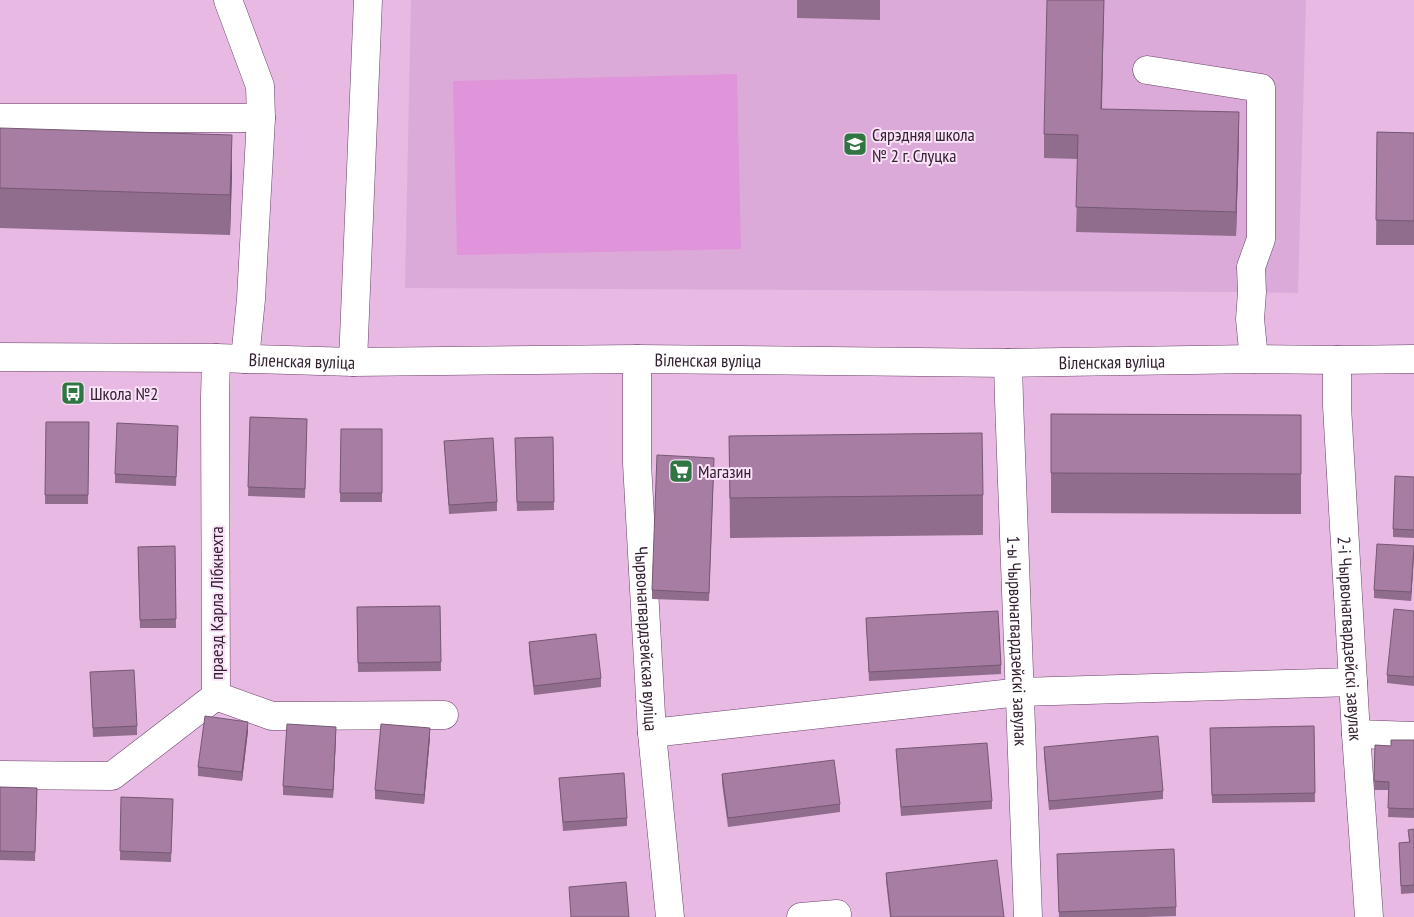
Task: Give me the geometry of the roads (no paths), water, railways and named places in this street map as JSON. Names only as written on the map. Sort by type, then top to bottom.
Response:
[{"type":"street","points":[[228,0],[260,86],[251,299],[245,358]]},
{"type":"street","points":[[352,362],[368,0]]},
{"type":"street","points":[[1147,70],[1261,88],[1260,240],[1251,267],[1250,319],[1254,359]]},
{"type":"street","points":[[0,118],[260,118]]},
{"type":"street","name":"Віленская вуліца","points":[[0,357],[245,358],[352,362],[637,359],[1008,362],[1414,359]]},
{"type":"street","name":"праезд Карла Лібкнехта","points":[[0,775],[112,776],[216,696],[216,358]]},
{"type":"street","name":"Чырвонагвардзейская вуліца","points":[[637,359],[637,463],[652,733],[670,917]]},
{"type":"street","name":"2-і Чырвонагвардзейскі завулак","points":[[1337,360],[1337,406],[1356,734],[1369,917]]},
{"type":"street","name":"1-ы Чырвонагвардзейскі завулак","points":[[1008,362],[1028,917]]},
{"type":"street","points":[[652,733],[1020,692],[1353,682]]},
{"type":"street","points":[[216,696],[272,716],[444,715]]},
{"type":"street","points":[[1356,734],[1414,736]]},
{"type":"street","points":[[800,917],[837,914]]},
{"type":"place","name":"Сярэдняя школа № 2 г. Слуцка","points":[[855,144]]},
{"type":"place","name":"Школа №2","points":[[73,393]]},
{"type":"place","name":"Магазин","points":[[681,471]]}]
